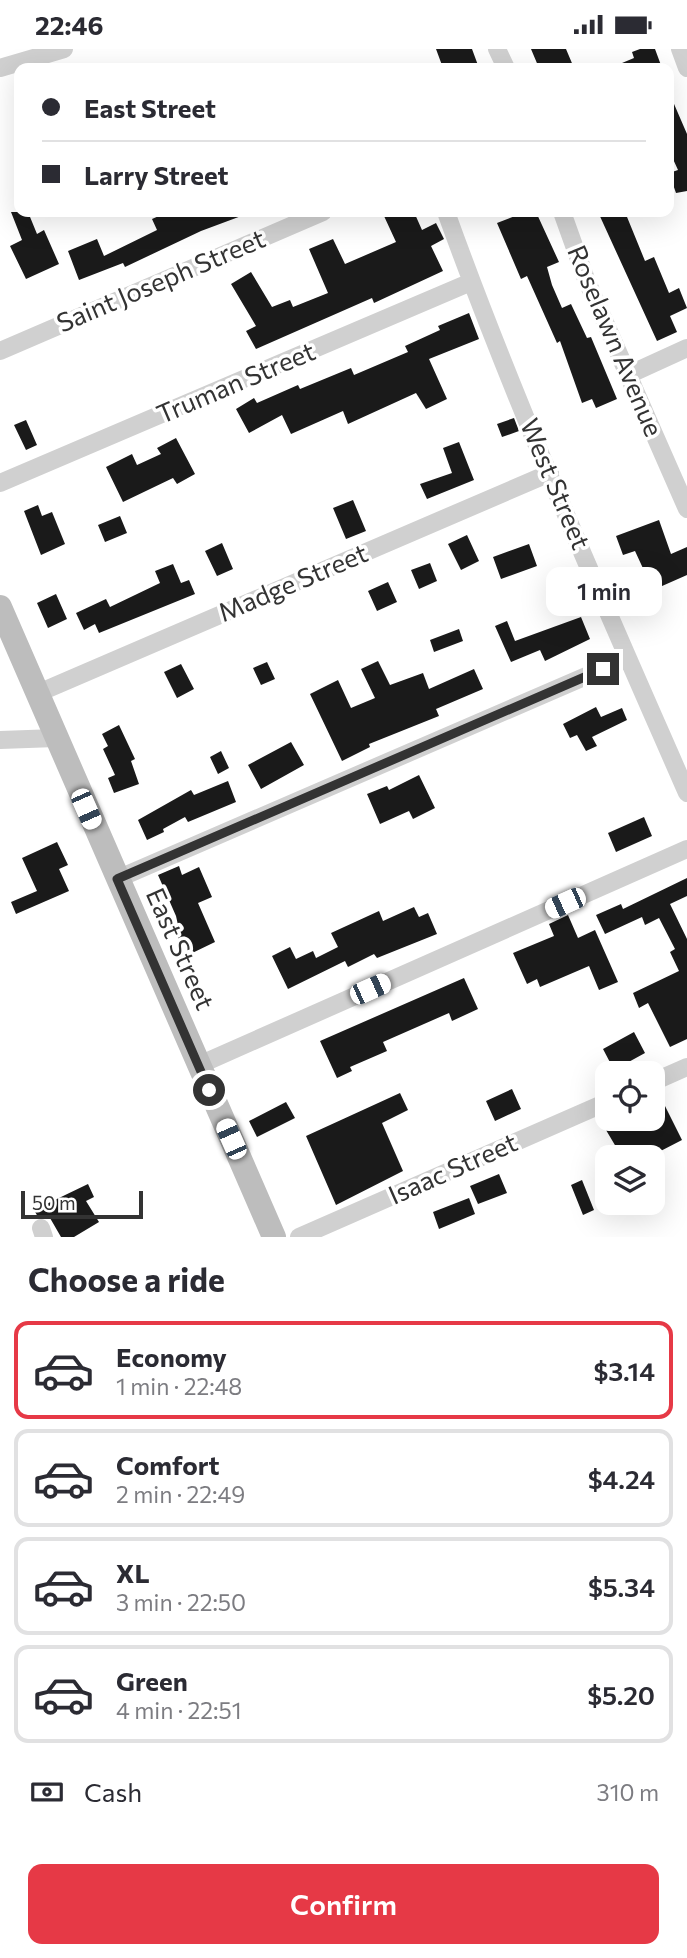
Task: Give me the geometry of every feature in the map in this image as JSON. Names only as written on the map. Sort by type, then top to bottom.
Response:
[{"type":"street","points":[[17,63],[64,49]]},
{"type":"street","points":[[680,49],[687,68]]},
{"type":"street","name":"Saint Joseph Street","points":[[0,351],[311,217]]},
{"type":"street","name":"West Street","points":[[448,217],[471,282],[550,473],[687,793]]},
{"type":"street","name":"Roselawn Avenue","points":[[564,217],[586,279],[687,509]]},
{"type":"street","name":"Truman Street","points":[[0,483],[471,282]]},
{"type":"street","points":[[628,375],[687,348]]},
{"type":"street","name":"Madge Street","points":[[36,694],[550,473]]},
{"type":"street","name":"East Street","points":[[0,607],[274,1237]]},
{"type":"street","points":[[117,879],[628,658]]},
{"type":"street","points":[[0,740],[56,738]]},
{"type":"street","points":[[199,1065],[687,849]]},
{"type":"street","points":[[665,1077],[687,1067]]},
{"type":"street","name":"Isaac Street","points":[[299,1237],[595,1107]]},
{"type":"building","points":[[436,49],[472,49],[477,63],[441,63]]},
{"type":"building","points":[[531,49],[566,49],[572,63],[537,63]]},
{"type":"building","points":[[655,49],[660,63],[622,63],[634,58],[632,52]]},
{"type":"building","points":[[674,104],[687,134],[687,191],[676,193],[674,171],[678,170],[674,161]]},
{"type":"building","points":[[11,212],[14,212],[14,217],[30,217],[37,234],[44,230],[59,264],[26,279],[10,246],[22,240]]},
{"type":"building","points":[[239,217],[201,231],[125,267],[123,263],[79,280],[68,251],[97,239],[104,256],[157,230],[152,219]]},
{"type":"building","points":[[384,217],[416,217],[422,230],[436,223],[444,239],[431,246],[443,271],[374,303],[372,298],[256,349],[246,331],[256,326],[231,284],[251,272],[272,307],[290,300],[293,307],[328,293],[309,249],[333,239],[345,264],[396,242]]},
{"type":"building","points":[[512,217],[538,217],[559,262],[547,267],[552,285],[562,308],[571,304],[587,338],[591,337],[617,399],[596,408],[592,399],[582,403],[560,341],[557,343],[527,276],[521,279],[497,223]]},
{"type":"building","points":[[600,217],[627,217],[645,261],[654,257],[669,293],[679,288],[687,308],[670,316],[677,332],[657,341]]},
{"type":"building","points":[[469,313],[479,339],[429,359],[447,399],[426,409],[416,393],[348,424],[343,411],[291,434],[282,415],[249,433],[236,409],[254,398],[257,403],[298,385],[300,389],[351,368],[354,375],[408,352],[405,346],[440,330],[438,326]]},
{"type":"building","points":[[514,418],[519,431],[502,437],[497,424]]},
{"type":"building","points":[[26,420],[37,445],[26,450],[14,425]]},
{"type":"building","points":[[176,438],[195,474],[177,484],[173,478],[123,502],[106,467],[132,454],[137,465],[161,454],[157,448]]},
{"type":"building","points":[[459,442],[474,480],[427,499],[420,484],[452,473],[443,448]]},
{"type":"building","points":[[353,500],[366,531],[346,539],[333,508]]},
{"type":"building","points":[[38,505],[42,516],[52,512],[65,544],[41,555],[24,511]]},
{"type":"building","points":[[120,516],[127,533],[105,542],[98,525]]},
{"type":"building","points":[[659,520],[671,554],[687,547],[687,575],[653,590],[635,551],[623,555],[616,536]]},
{"type":"building","points":[[467,535],[479,561],[461,570],[448,544]]},
{"type":"building","points":[[222,543],[233,569],[217,576],[205,551]]},
{"type":"building","points":[[529,544],[537,566],[501,579],[493,557]]},
{"type":"building","points":[[430,563],[437,581],[419,589],[411,570]]},
{"type":"building","points":[[173,564],[181,583],[189,580],[195,594],[99,633],[95,624],[84,630],[76,613],[106,599],[110,607],[160,583],[155,571]]},
{"type":"building","points":[[388,582],[397,602],[377,611],[368,591]]},
{"type":"building","points":[[56,594],[67,619],[48,628],[37,603]]},
{"type":"building","points":[[581,617],[590,639],[545,661],[540,650],[511,662],[495,626],[507,621],[515,641]]},
{"type":"building","points":[[459,629],[463,641],[434,652],[430,640]]},
{"type":"building","points":[[378,661],[390,685],[423,673],[429,689],[474,669],[483,689],[436,709],[439,716],[369,744],[370,747],[342,761],[310,694],[338,680],[351,708],[375,698],[361,669]]},
{"type":"building","points":[[267,662],[275,679],[261,685],[253,668]]},
{"type":"building","points":[[181,664],[194,689],[177,698],[164,672]]},
{"type":"building","points":[[596,707],[601,717],[622,708],[627,720],[592,737],[597,746],[586,751],[577,735],[570,738],[563,724]]},
{"type":"building","points":[[119,725],[135,759],[131,761],[139,784],[114,793],[108,778],[115,775],[103,749],[108,746],[102,734]]},
{"type":"building","points":[[291,742],[304,765],[261,789],[248,765]]},
{"type":"building","points":[[221,751],[229,768],[218,774],[210,757]]},
{"type":"building","points":[[419,775],[435,808],[413,819],[409,811],[380,824],[367,794],[387,786],[389,790]]},
{"type":"building","points":[[228,781],[236,802],[188,822],[185,817],[147,840],[138,820],[191,790],[194,795]]},
{"type":"building","points":[[644,817],[652,836],[616,852],[608,833]]},
{"type":"building","points":[[57,842],[68,865],[59,869],[69,891],[16,914],[11,902],[37,891],[22,858]]},
{"type":"building","points":[[179,866],[182,875],[199,867],[212,897],[198,903],[215,942],[186,956],[173,927],[178,925],[176,916],[158,875]]},
{"type":"building","points":[[687,878],[687,896],[670,904],[687,939],[687,1039],[670,1047],[648,1003],[639,1008],[633,993],[679,971],[670,952],[675,949],[659,918],[645,925],[642,917],[605,934],[596,915],[621,904],[623,909]]},
{"type":"building","points":[[414,907],[419,917],[428,913],[437,934],[377,958],[374,954],[348,967],[345,961],[288,989],[272,956],[290,947],[296,959],[313,951],[316,958],[338,947],[331,933],[379,911],[383,921]]},
{"type":"building","points":[[568,915],[578,938],[595,930],[618,982],[599,990],[589,966],[540,987],[537,979],[527,984],[513,953],[554,936],[549,924]]},
{"type":"building","points":[[464,978],[478,1009],[452,1021],[449,1013],[383,1042],[387,1051],[350,1067],[352,1071],[337,1078],[320,1041]]},
{"type":"building","points":[[634,1032],[645,1053],[630,1061],[609,1061],[603,1049]]},
{"type":"building","points":[[512,1089],[521,1109],[495,1121],[486,1101]]},
{"type":"building","points":[[400,1093],[408,1110],[382,1123],[403,1171],[336,1205],[306,1136]]},
{"type":"building","points":[[286,1102],[295,1118],[257,1137],[249,1121]]},
{"type":"building","points":[[665,1106],[682,1140],[665,1149],[665,1145],[615,1145],[607,1131],[665,1131]]},
{"type":"building","points":[[499,1174],[507,1193],[478,1204],[470,1186]]},
{"type":"building","points":[[582,1180],[594,1210],[583,1215],[571,1185]]},
{"type":"building","points":[[88,1184],[94,1197],[86,1201],[99,1222],[74,1237],[61,1237],[50,1218],[38,1217],[34,1210]]},
{"type":"building","points":[[469,1198],[475,1214],[439,1229],[433,1212]]},
{"type":"route","points":[[209,1090],[117,879],[603,669]]}]
